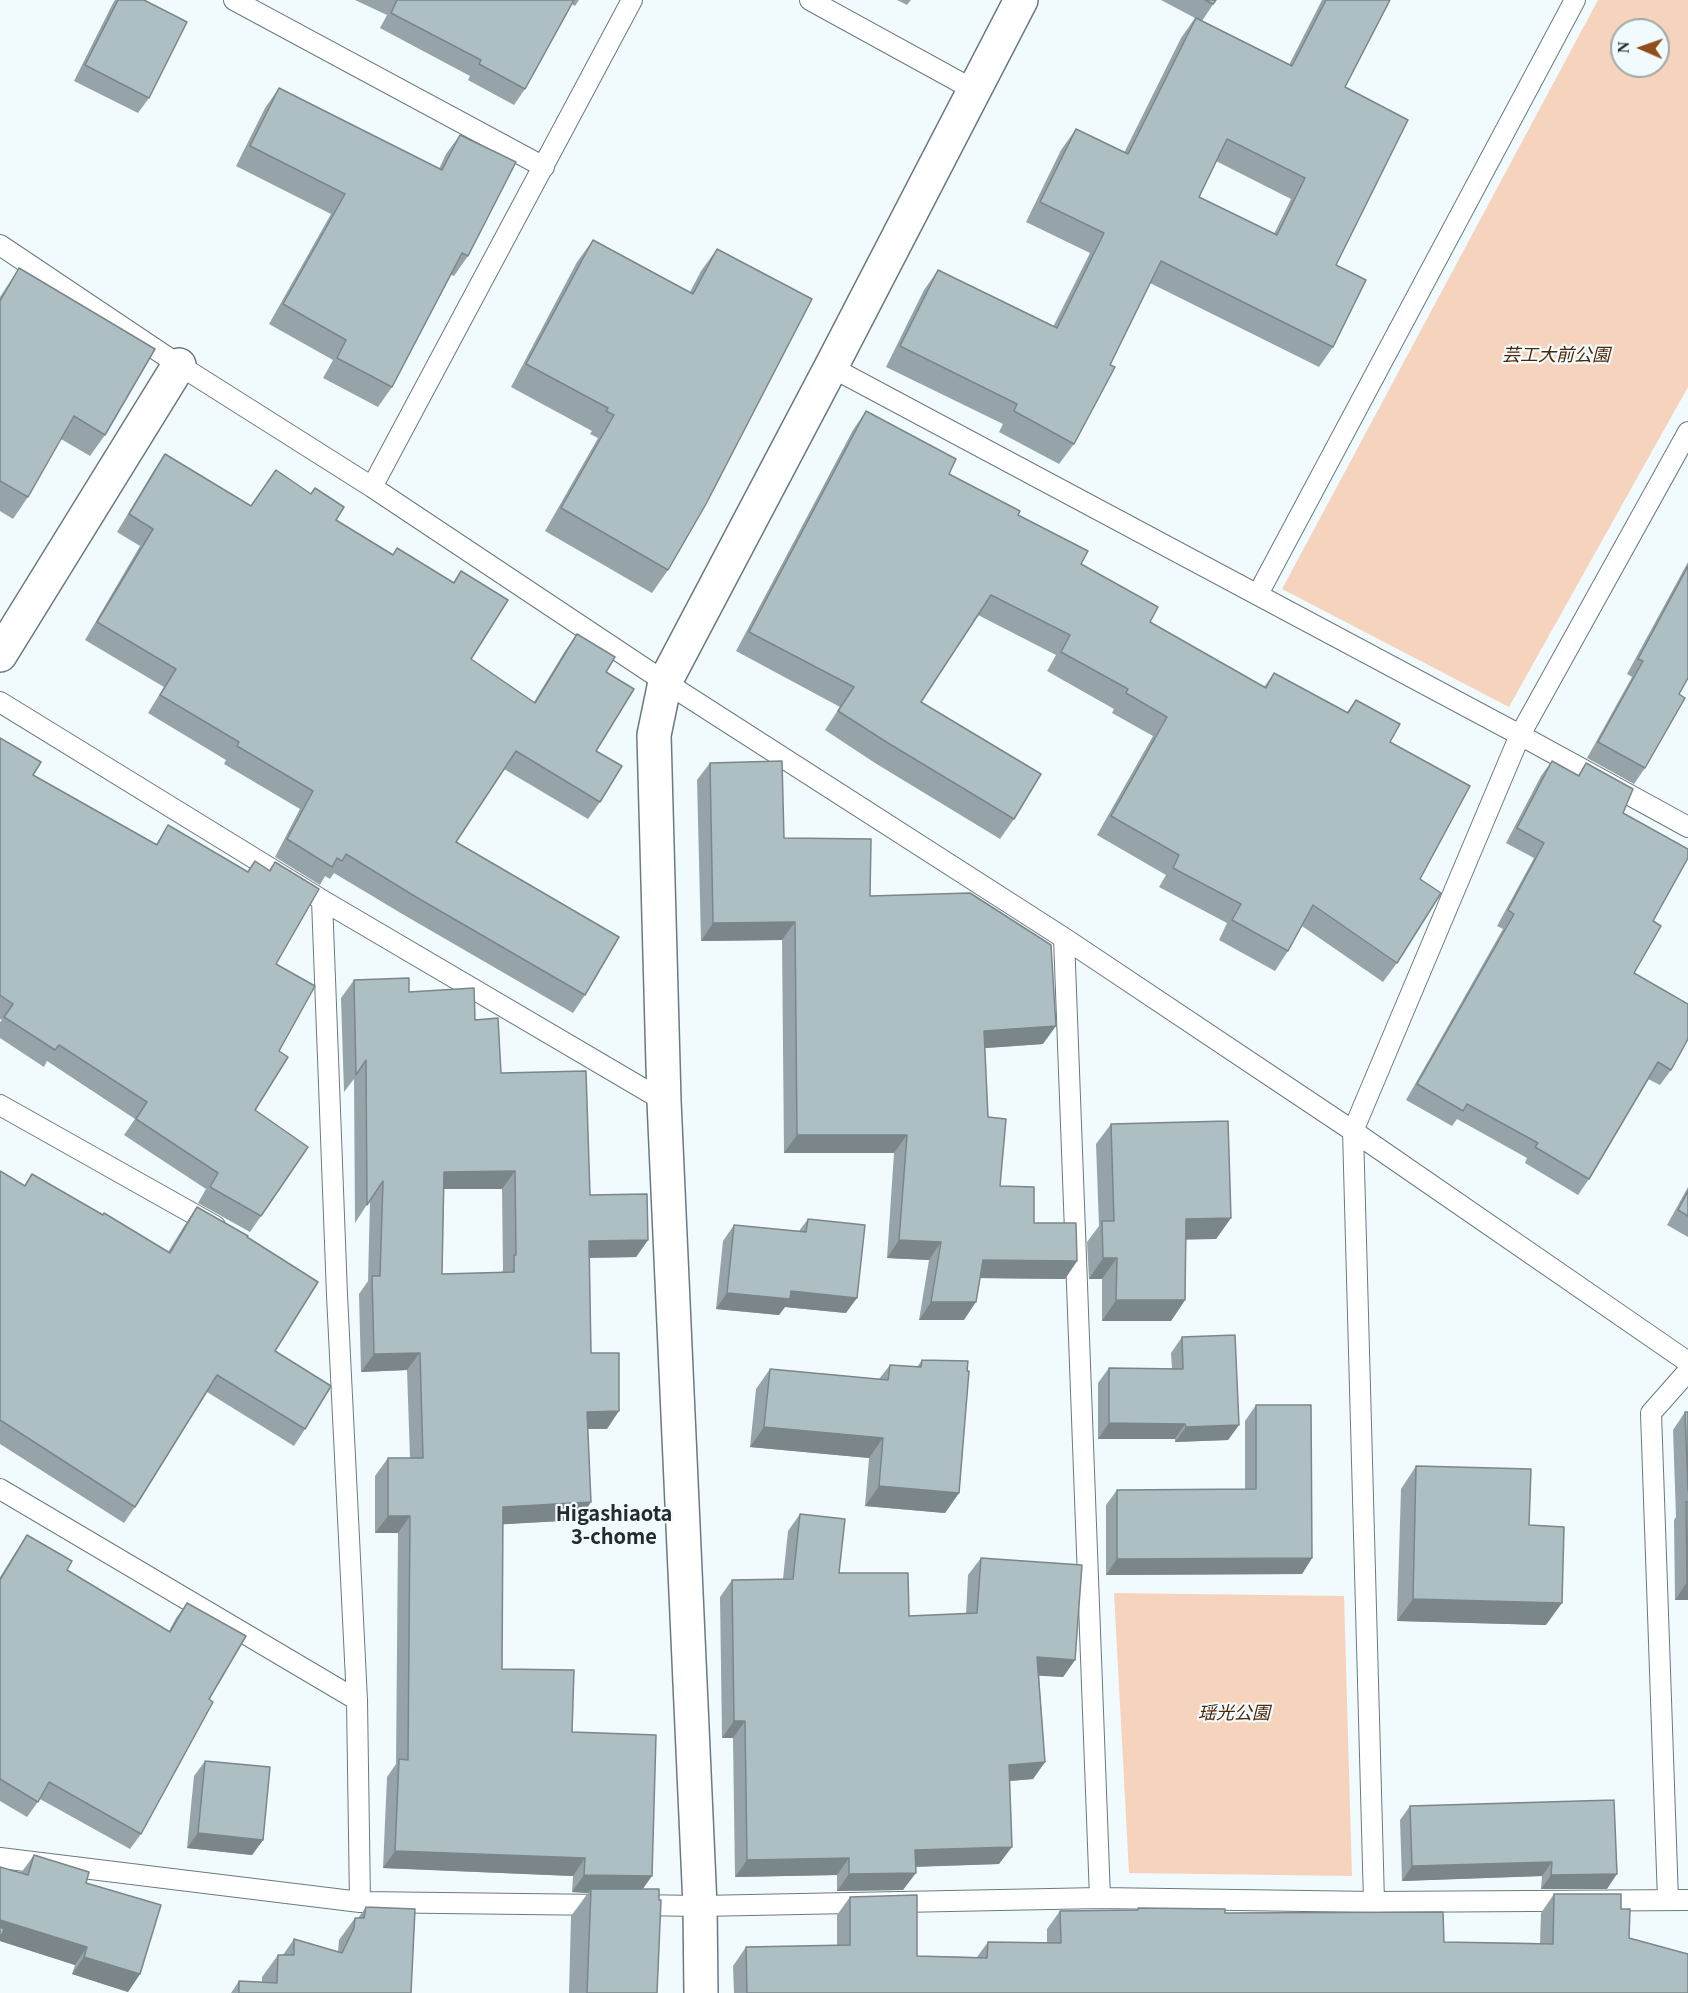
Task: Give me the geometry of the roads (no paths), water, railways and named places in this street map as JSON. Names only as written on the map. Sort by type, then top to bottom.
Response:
[{"type":"street","points":[[701,1993],[700,1906],[664,1101],[654,735],[665,682],[1021,0]]},
{"type":"street","points":[[0,655],[179,365]]},
{"type":"lane","points":[[234,0],[544,167]]},
{"type":"lane","points":[[372,487],[632,0]]},
{"type":"lane","points":[[810,0],[974,90]]},
{"type":"lane","points":[[1258,594],[1575,0]]},
{"type":"lane","points":[[0,245],[179,365],[372,487],[665,682],[1064,938],[1353,1131],[1688,1362]]},
{"type":"lane","points":[[831,367],[1258,594],[1688,827]]},
{"type":"lane","points":[[1374,1902],[1353,1131],[1520,735],[1688,432]]},
{"type":"lane","points":[[0,702],[322,900],[664,1101]]},
{"type":"lane","points":[[322,900],[337,1295],[357,1700],[360,1902]]},
{"type":"lane","points":[[1064,938],[1100,1898]]},
{"type":"lane","points":[[0,1105],[235,1238]]},
{"type":"lane","points":[[317,1284],[337,1295]]},
{"type":"lane","points":[[1668,1900],[1651,1413],[1688,1371]]},
{"type":"lane","points":[[0,1489],[357,1700]]},
{"type":"lane","points":[[0,1858],[360,1902],[700,1906],[1100,1898],[1374,1902],[1688,1900]]},
{"type":"district","name":"Higashiaota 3-chome","points":[[614,1524]]},
{"type":"park label","name":"芸工大前公園","points":[[1556,354]]},
{"type":"park label","name":"瑶光公園","points":[[1234,1712]]}]
